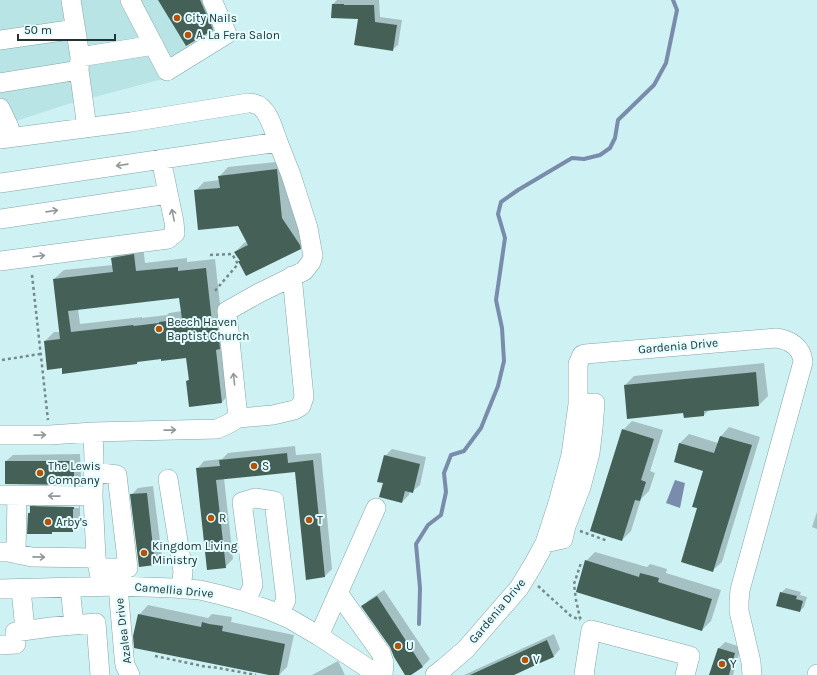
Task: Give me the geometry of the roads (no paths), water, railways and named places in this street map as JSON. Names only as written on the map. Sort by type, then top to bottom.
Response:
[{"type":"street","points":[[71,0],[88,128]]},
{"type":"street","points":[[130,0],[167,71],[227,34],[212,0]]},
{"type":"street","points":[[0,40],[76,29]]},
{"type":"street","points":[[0,83],[154,45]]},
{"type":"street","points":[[0,108],[9,127],[5,138],[131,122],[248,103],[255,104],[266,112],[291,176],[308,228],[313,256],[311,262],[304,271],[259,293],[227,311],[238,418]]},
{"type":"street","points":[[0,183],[278,142]]},
{"type":"street","points":[[0,261],[168,239],[175,233],[161,159]]},
{"type":"street","points":[[0,219],[168,194]]},
{"type":"street","points":[[0,433],[50,435],[93,432],[217,429],[238,418],[273,415],[294,410],[300,406],[304,397],[292,276]]},
{"type":"street","name":"Gardenia Drive","points":[[436,675],[466,648],[487,626],[519,588],[545,543],[571,455],[578,404],[578,364],[582,355],[776,338],[783,339],[796,346],[800,351],[803,362],[739,596],[739,611],[751,662],[752,675]]},
{"type":"street","name":"Azalea Drive","points":[[93,432],[93,496],[104,574],[125,665],[130,675]]},
{"type":"street","points":[[93,496],[9,495],[8,553],[32,557],[104,574],[128,568],[117,475],[94,472]]},
{"type":"street","points":[[168,479],[183,572],[181,589]]},
{"type":"street","points":[[246,602],[252,585],[242,502],[255,498],[274,501],[286,600],[279,614]]},
{"type":"street","points":[[319,636],[376,508]]},
{"type":"street","name":"Camellia Drive","points":[[0,589],[70,587],[104,574],[181,589],[200,590],[246,602],[290,619],[319,636],[376,675]]},
{"type":"street","points":[[70,587],[74,625]]},
{"type":"street","points":[[21,589],[26,630]]},
{"type":"street","points":[[338,593],[381,653],[384,663],[383,675]]},
{"type":"street","points":[[0,645],[16,644],[15,632],[96,623],[100,675]]},
{"type":"street","points":[[583,675],[591,630],[690,656],[684,675]]},
{"type":"waterway","points":[[419,624],[420,588],[416,544],[428,525],[441,515],[446,492],[444,473],[451,455],[464,451],[481,428],[498,386],[504,361],[502,328],[496,300],[505,238],[498,214],[501,202],[518,190],[572,158],[584,159],[600,155],[610,148],[615,138],[618,120],[654,85],[666,63],[677,10],[673,0]]},
{"type":"place","name":"City Nails","points":[[177,18]]},
{"type":"place","name":"A. La Fera Salon","points":[[188,35]]},
{"type":"place","name":"Beech Haven Baptist Church","points":[[159,329]]},
{"type":"place","name":"S","points":[[254,466]]},
{"type":"place","name":"The Lewis Company","points":[[40,473]]},
{"type":"place","name":"R","points":[[211,518]]},
{"type":"place","name":"T","points":[[309,520]]},
{"type":"place","name":"Arby's","points":[[48,522]]},
{"type":"place","name":"Kingdom Living Ministry","points":[[144,553]]},
{"type":"place","name":"U","points":[[398,646]]},
{"type":"place","name":"V","points":[[525,660]]},
{"type":"place","name":"Y","points":[[722,664]]}]
